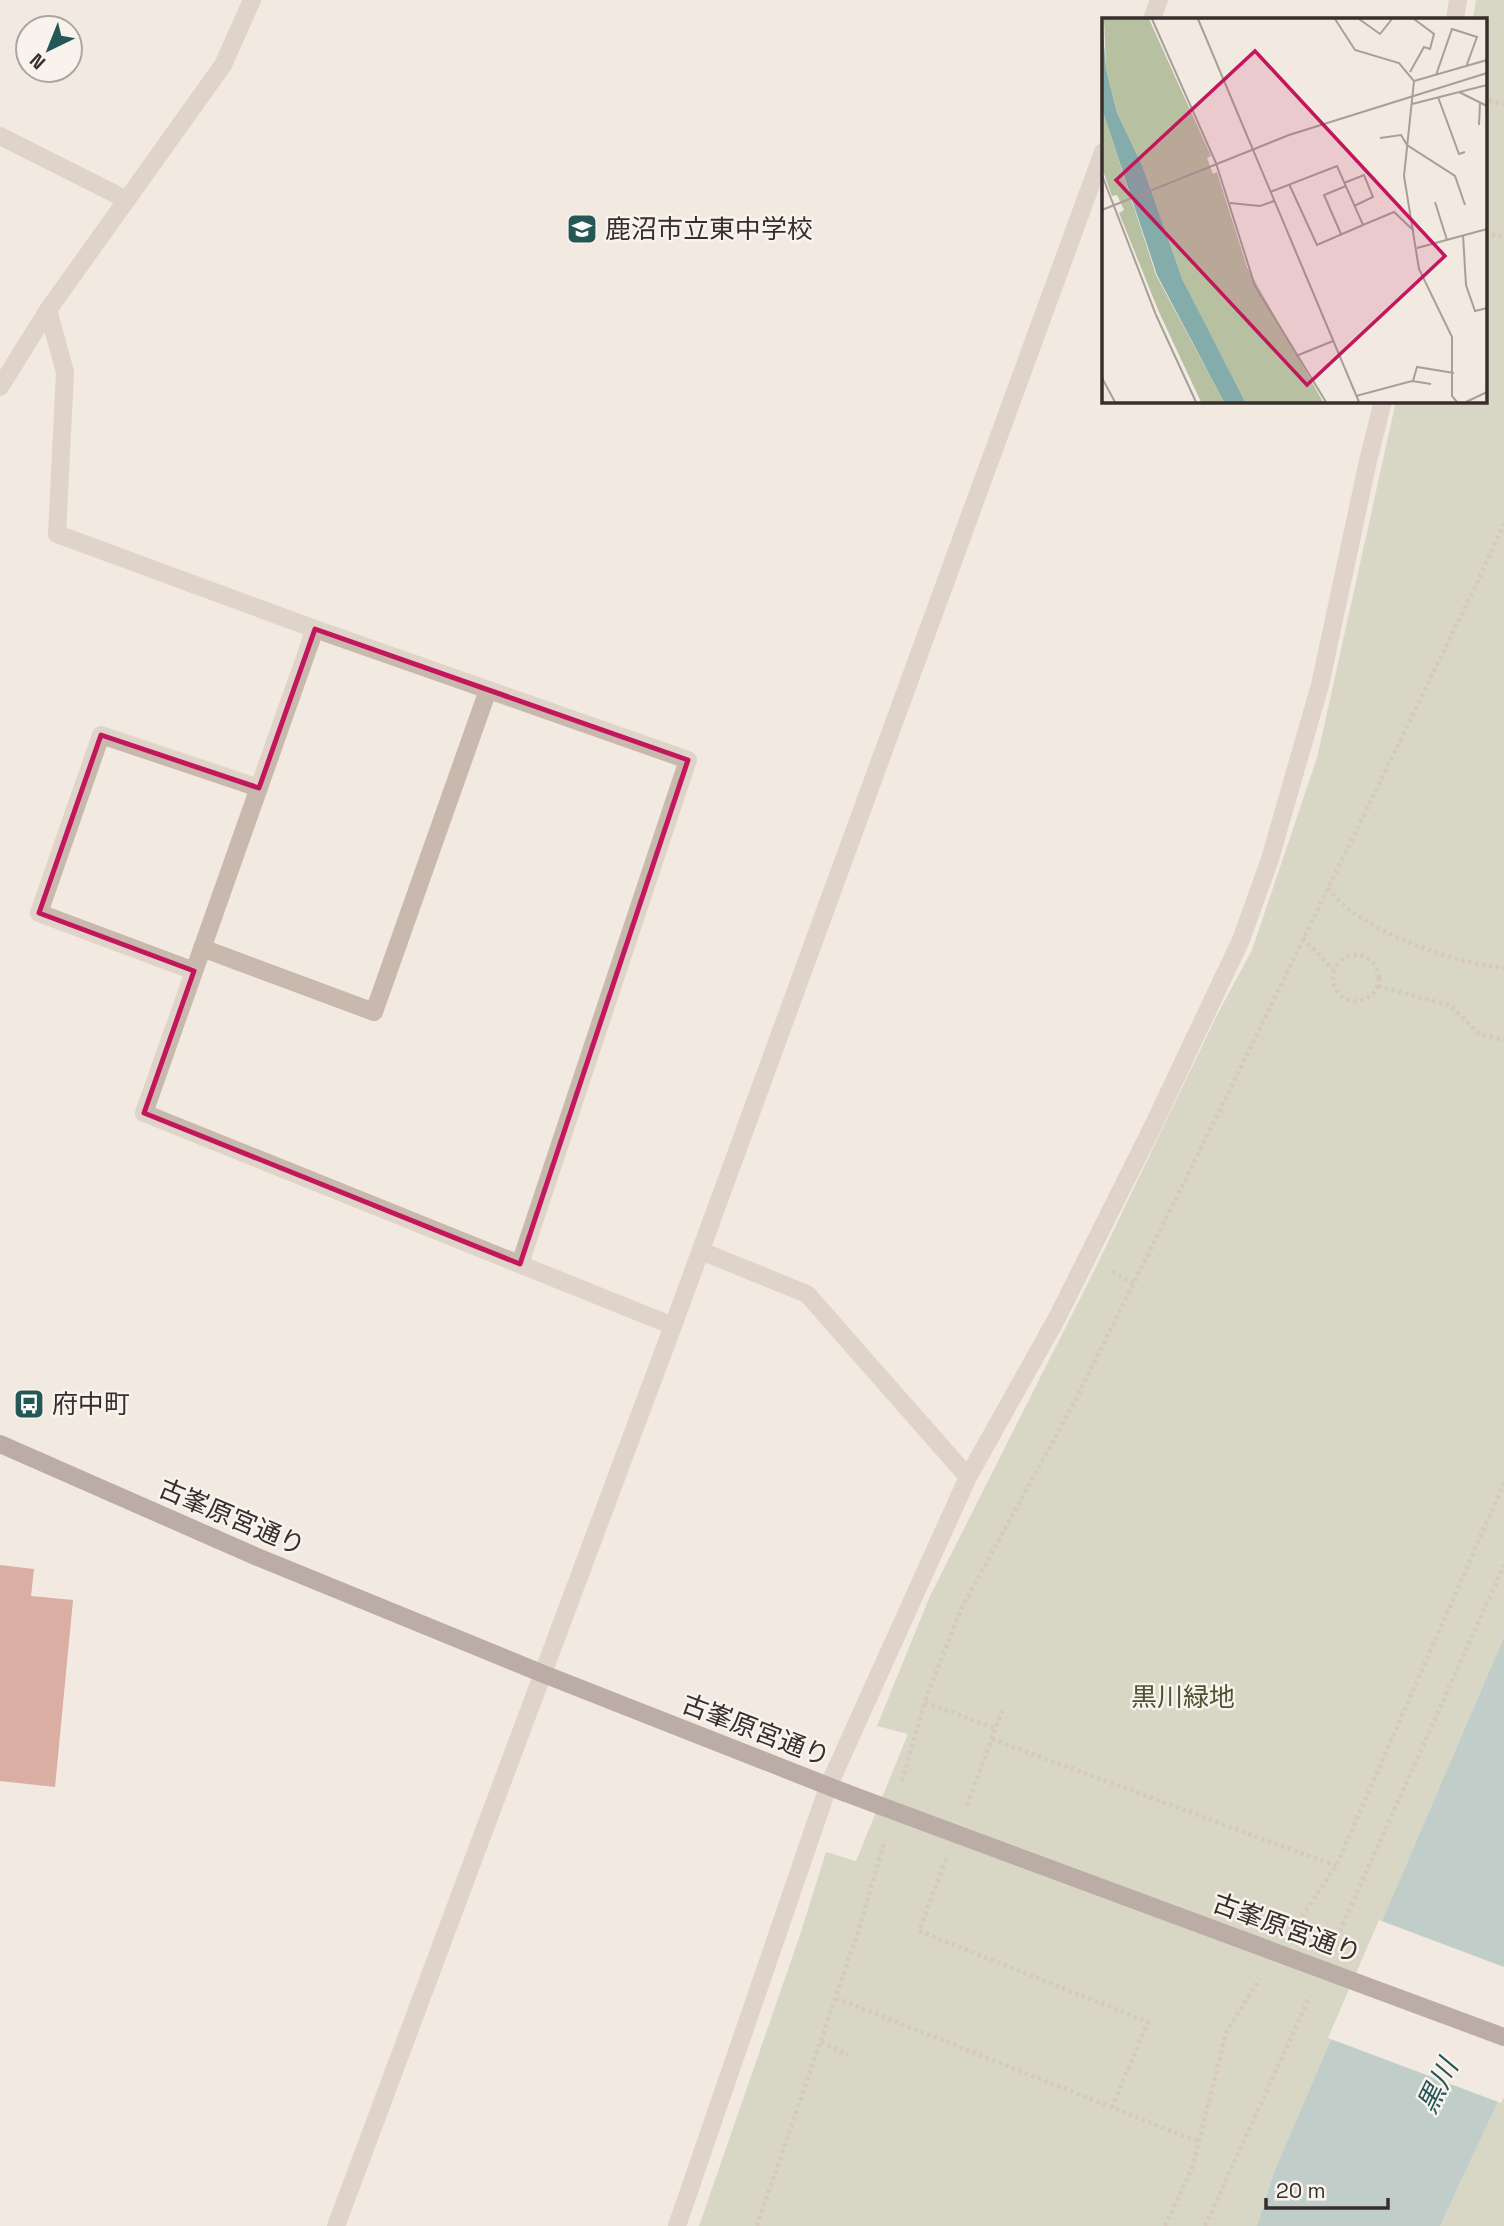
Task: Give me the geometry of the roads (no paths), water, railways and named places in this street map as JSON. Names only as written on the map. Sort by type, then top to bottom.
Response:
[{"type":"main road","name":"古峯原宮通り","points":[[0,1444],[255,1556],[828,1787],[1504,2037]]},
{"type":"street","points":[[0,387],[48,310],[223,65],[253,0]]},
{"type":"street","points":[[1152,18],[1159,0]]},
{"type":"street","points":[[1455,18],[1458,0]]},
{"type":"street","points":[[0,136],[127,200]]},
{"type":"street","points":[[336,2226],[701,1251],[1102,155]]},
{"type":"street","points":[[48,310],[65,372],[57,534],[688,761],[520,1264]]},
{"type":"street","points":[[677,2226],[828,1787],[968,1477],[1057,1318],[1152,1128],[1241,940],[1274,846],[1320,685],[1383,402]]},
{"type":"street","points":[[315,629],[144,1113],[673,1326]]},
{"type":"street","points":[[202,948],[374,1012],[488,690]]},
{"type":"street","points":[[194,971],[39,913],[101,735],[259,788]]},
{"type":"street","points":[[701,1251],[807,1294],[968,1477]]},
{"type":"water","name":"黒川","points":[[1504,1637],[1504,2089],[1440,2226],[1257,2226],[1274,2172]]},
{"type":"place","name":"鹿沼市立東中学校","points":[[582,229]]},
{"type":"place","name":"府中町","points":[[29,1404]]},
{"type":"park label","name":"黒川緑地","points":[[1183,1697]]}]
